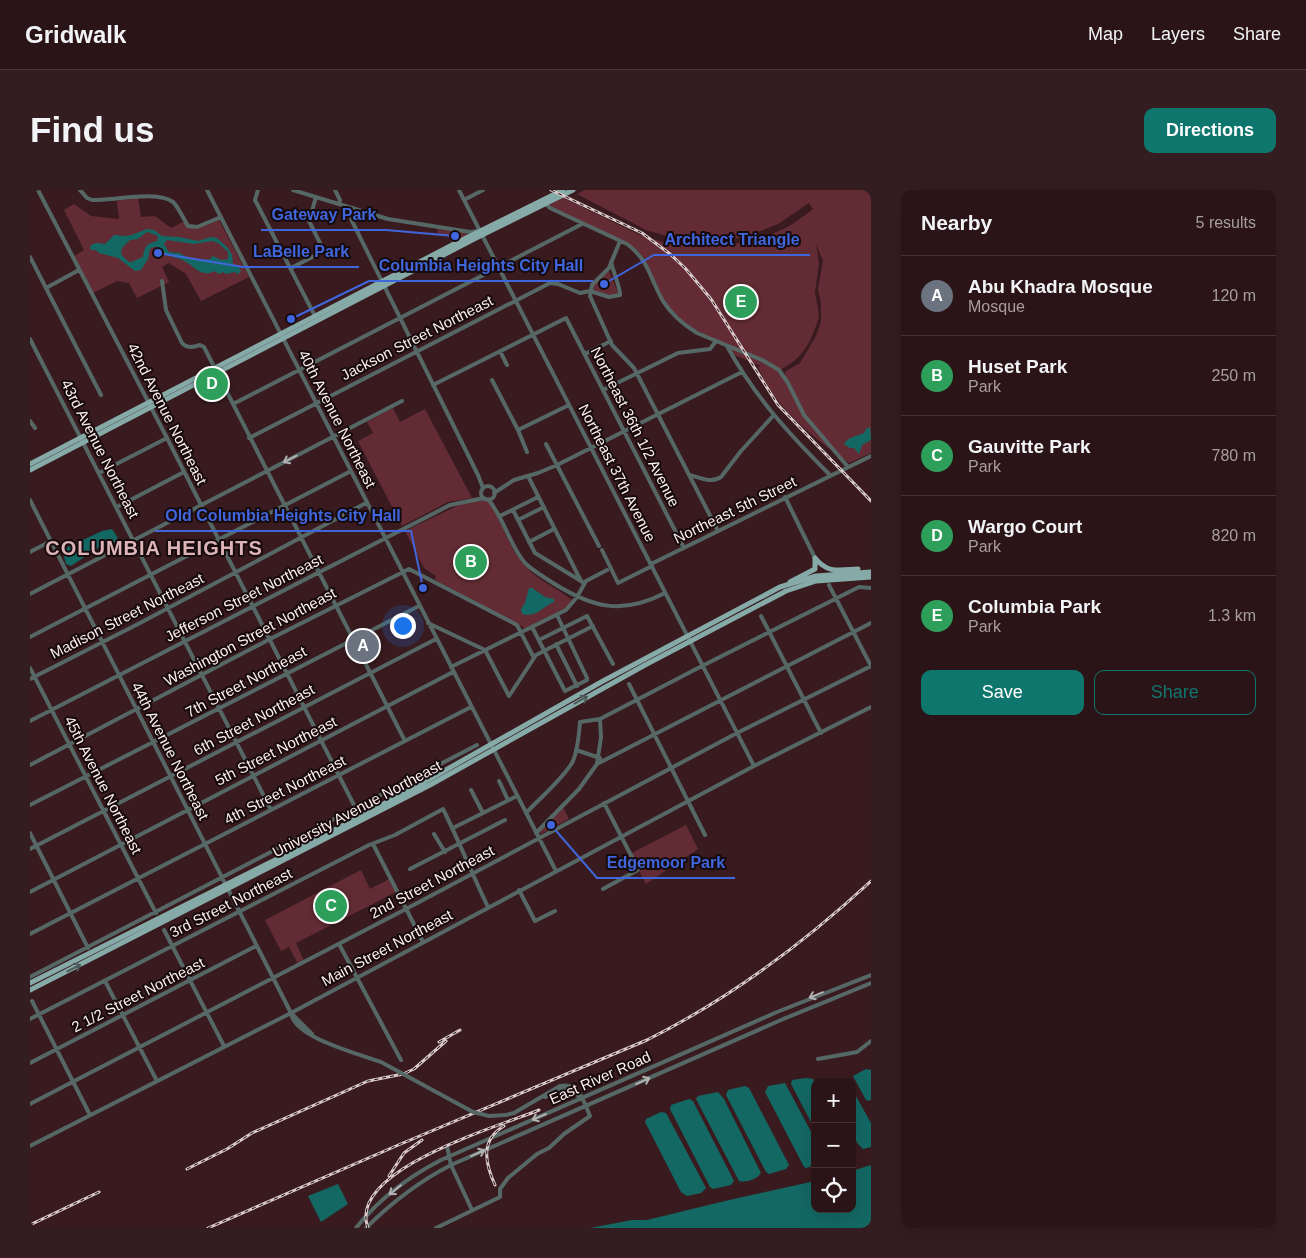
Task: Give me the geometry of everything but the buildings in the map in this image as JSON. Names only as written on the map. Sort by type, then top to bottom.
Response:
[{"type":"main road","points":[[544,202],[563,190]]},
{"type":"main road","points":[[30,464],[82,440],[481,233],[573,190]]},
{"type":"main road","points":[[383,284],[429,263],[456,242],[481,233]]},
{"type":"main road","points":[[30,470],[82,440]]},
{"type":"main road","points":[[815,558],[827,569],[871,571]]},
{"type":"main road","points":[[689,639],[815,569],[815,558]]},
{"type":"main road","points":[[780,587],[816,576],[871,571]]},
{"type":"main road","points":[[689,639],[795,587],[816,581],[871,577]]},
{"type":"main road","name":"University Avenue Northeast","points":[[30,983],[436,783],[492,747],[689,639]]},
{"type":"main road","name":"University Avenue Northeast","points":[[30,990],[226,887]]},
{"type":"street","name":"42nd Avenue Northeast","points":[[38,190],[236,572],[356,809]]},
{"type":"street","points":[[80,190],[87,198],[92,200],[153,194],[164,196],[174,203],[188,226],[197,227],[221,217]]},
{"type":"street","name":"40th Avenue Northeast","points":[[207,190],[556,871]]},
{"type":"street","points":[[258,190],[255,200],[316,318]]},
{"type":"street","points":[[293,190],[388,219],[481,233]]},
{"type":"street","points":[[335,190],[340,200],[339,204]]},
{"type":"street","name":"Northeast 37th Avenue","points":[[459,190],[754,766]]},
{"type":"street","points":[[464,200],[483,190]]},
{"type":"street","points":[[291,268],[324,251],[309,221],[316,197]]},
{"type":"street","points":[[544,202],[550,208],[620,240],[641,255],[662,299],[688,328],[762,360],[781,372],[804,415],[848,467]]},
{"type":"street","points":[[353,208],[352,221],[478,475],[482,490],[490,497],[525,562],[577,597],[597,604],[618,606],[646,602],[665,593]]},
{"type":"street","points":[[233,404],[582,224]]},
{"type":"street","points":[[620,240],[605,273],[594,282],[590,293],[615,349],[631,363],[637,373],[718,531]]},
{"type":"street","points":[[30,259],[102,395]]},
{"type":"street","name":"Jackson Street Northeast","points":[[249,438],[550,283],[558,284],[580,294],[590,293],[609,297],[620,295],[611,262]]},
{"type":"street","points":[[46,288],[79,270]]},
{"type":"street","points":[[162,281],[166,310],[182,342],[186,347],[190,348],[200,345],[204,347],[405,741]]},
{"type":"street","name":"Northeast 36th 1/2 Avenue","points":[[533,334],[566,318],[684,548]]},
{"type":"street","points":[[433,385],[533,334]]},
{"type":"street","name":"43rd Avenue Northeast","points":[[30,339],[271,810]]},
{"type":"street","points":[[585,354],[611,341]]},
{"type":"street","points":[[603,390],[678,353],[710,349],[716,341]]},
{"type":"street","points":[[727,346],[742,372],[773,416],[830,475],[871,456]]},
{"type":"street","points":[[500,351],[507,365]]},
{"type":"street","name":"Jefferson Street Northeast","points":[[470,501],[482,490],[538,474],[742,372]]},
{"type":"street","points":[[492,380],[518,430],[527,452]]},
{"type":"street","points":[[30,594],[266,471],[334,438],[402,401]]},
{"type":"street","points":[[518,430],[569,405]]},
{"type":"street","points":[[689,474],[713,481],[721,477],[741,451],[773,416]]},
{"type":"street","points":[[30,421],[35,428]]},
{"type":"street","points":[[99,473],[167,438]]},
{"type":"street","points":[[546,444],[618,583],[651,565]]},
{"type":"street","points":[[30,637],[350,471]]},
{"type":"street","points":[[116,507],[184,472]]},
{"type":"street","points":[[478,475],[490,487],[490,497]]},
{"type":"street","name":"Northeast 5th Street","points":[[651,565],[830,475]]},
{"type":"street","points":[[528,476],[582,582],[577,597]]},
{"type":"street","name":"Jefferson Street Northeast","points":[[30,721],[450,505],[490,497],[505,484]]},
{"type":"street","points":[[499,515],[538,497]]},
{"type":"street","points":[[785,497],[815,558]]},
{"type":"street","name":"44th Avenue Northeast","points":[[30,500],[32,508],[68,574],[238,912],[291,1013],[318,1038],[381,1062],[473,1112],[489,1116],[514,1113],[549,1092],[566,1085],[576,1088],[580,1092],[582,1099]]},
{"type":"street","name":"Madison Street Northeast","points":[[32,677],[302,538],[366,502]]},
{"type":"street","points":[[518,520],[544,507]]},
{"type":"street","points":[[513,510],[529,542],[538,555],[582,582],[607,570]]},
{"type":"street","points":[[529,542],[554,528]]},
{"type":"street","points":[[30,552],[51,541]]},
{"type":"street","points":[[402,572],[409,569],[517,625],[534,658]]},
{"type":"street","name":"Washington Street Northeast","points":[[30,765],[402,572]]},
{"type":"street","points":[[829,584],[871,666]]},
{"type":"street","points":[[526,813],[573,761],[580,722],[600,720],[859,587],[871,588]]},
{"type":"street","name":"5th Street Northeast","points":[[30,892],[387,706],[485,650],[557,615],[570,607],[577,597]]},
{"type":"street","name":"7th Street Northeast","points":[[30,805],[219,709],[353,638],[419,606]]},
{"type":"street","points":[[532,627],[565,691],[577,686],[587,680],[587,678],[557,615]]},
{"type":"street","points":[[539,640],[587,616],[613,664]]},
{"type":"street","points":[[761,616],[820,732]]},
{"type":"street","points":[[428,623],[485,650],[509,696],[536,655],[593,626]]},
{"type":"street","points":[[536,833],[579,789],[597,764],[720,699],[871,623]]},
{"type":"street","name":"6th Street Northeast","points":[[30,849],[436,639]]},
{"type":"street","points":[[556,644],[577,686]]},
{"type":"street","name":"2nd Street Northeast","points":[[30,1104],[406,909],[737,734],[871,666]]},
{"type":"street","name":"45th Avenue Northeast","points":[[30,668],[32,677],[52,710],[156,913]]},
{"type":"street","points":[[629,684],[705,835]]},
{"type":"street","name":"4th Street Northeast","points":[[30,934],[471,707]]},
{"type":"street","name":"Main Street Northeast","points":[[30,1146],[291,1013],[519,890],[688,803],[754,766],[871,707]]},
{"type":"street","points":[[597,764],[600,720]]},
{"type":"street","name":"University Avenue Northeast","points":[[30,977],[477,745]]},
{"type":"street","points":[[576,750],[604,760]]},
{"type":"street","points":[[499,781],[508,800]]},
{"type":"street","points":[[472,790],[483,813]]},
{"type":"street","points":[[488,907],[472,874],[461,844],[452,828],[517,796]]},
{"type":"street","points":[[603,889],[638,869],[604,804]]},
{"type":"street","name":"3rd Street Northeast","points":[[30,1019],[443,809],[452,828]]},
{"type":"street","points":[[410,869],[505,820]]},
{"type":"street","points":[[30,833],[88,948]]},
{"type":"street","points":[[434,834],[445,852]]},
{"type":"street","points":[[373,844],[423,942]]},
{"type":"street","points":[[519,890],[535,921],[555,911]]},
{"type":"street","points":[[164,930],[224,1046]]},
{"type":"street","points":[[339,944],[401,1060]]},
{"type":"street","name":"2 1/2 Street Northeast","points":[[30,1063],[256,946]]},
{"type":"street","points":[[866,976],[871,983]]},
{"type":"street","name":"East River Road","points":[[356,1228],[395,1189],[414,1175],[449,1156],[726,1034],[821,993],[866,976]]},
{"type":"street","points":[[105,981],[157,1081]]},
{"type":"street","name":"East River Road","points":[[366,1228],[385,1208],[425,1178],[451,1165],[781,1020],[871,983]]},
{"type":"street","points":[[32,1001],[90,1115]]},
{"type":"street","points":[[726,1034],[728,1043]]},
{"type":"street","points":[[818,1059],[857,1052],[871,1041]]},
{"type":"street","points":[[622,1081],[625,1089]]},
{"type":"street","points":[[436,1228],[500,1197],[502,1185],[508,1178],[537,1154],[549,1148],[590,1116],[582,1099]]},
{"type":"street","points":[[447,1146],[451,1165],[472,1210]]},
{"type":"shaded area","points":[[585,190],[871,190],[871,453],[849,463],[809,433],[774,396],[758,367],[761,366],[734,355],[725,343],[700,333],[681,320],[668,306],[645,259],[635,248],[550,205],[562,197],[638,234],[655,240],[695,246],[715,246],[756,239],[774,233],[791,225],[813,209],[809,203],[778,224],[750,235],[726,241],[687,242],[646,230],[577,194]],"holes":[[[816,244],[823,261],[818,289],[821,304],[821,321],[816,336],[800,363],[785,372],[786,384],[780,370],[795,360],[805,350],[818,320],[819,315],[815,292],[819,263]]]},
{"type":"shaded area","points":[[138,198],[141,217],[155,216],[171,228],[183,222],[196,228],[219,220],[249,277],[201,301],[186,274],[169,263],[162,267],[169,282],[137,298],[129,283],[117,281],[93,293],[74,256],[84,250],[64,210],[74,204],[91,216],[119,219],[117,201]]},
{"type":"shaded area","points":[[438,229],[470,234],[452,243],[447,235],[437,233]]},
{"type":"shaded area","points":[[609,271],[618,295],[604,294],[592,288]]},
{"type":"shaded area","points":[[216,376],[223,389],[220,393],[209,395],[203,381]]},
{"type":"shaded area","points":[[393,408],[400,422],[425,409],[472,498],[448,502],[402,526],[358,441],[373,433],[367,422]]},
{"type":"shaded area","points":[[484,499],[490,503],[515,553],[526,567],[573,601],[566,608],[525,628],[435,580],[436,576],[424,568],[405,531],[459,505]]},
{"type":"shaded area","points":[[563,807],[569,819],[541,834],[539,831]]},
{"type":"shaded area","points":[[686,825],[698,849],[646,884],[630,854]]},
{"type":"shaded area","points":[[361,870],[370,889],[389,879],[396,892],[296,943],[304,961],[298,964],[289,947],[281,951],[265,920]]},
{"type":"water","points":[[147,229],[154,230],[162,236],[198,241],[211,237],[217,238],[228,248],[232,255],[233,264],[238,266],[241,271],[238,274],[234,272],[219,274],[214,271],[209,273],[201,272],[186,262],[163,254],[157,247],[153,247],[150,249],[148,259],[141,270],[135,271],[118,258],[99,253],[90,248],[91,245],[96,243],[105,244],[114,235],[128,236]],"holes":[[[147,232],[156,235],[158,237],[157,241],[147,246],[143,257],[131,262],[127,261],[121,254],[122,248],[130,240],[138,239]],[[167,240],[194,244],[212,241],[218,243],[228,252],[228,259],[221,260],[213,256],[210,259],[189,259],[180,253],[169,252],[164,244]]]},
{"type":"water","points":[[870,427],[871,440],[862,445],[859,454],[854,448],[844,444],[850,438],[864,433]]},
{"type":"water","points":[[112,529],[118,538],[114,543],[98,548],[71,566],[66,564],[63,553],[66,548],[102,531]]},
{"type":"water","points":[[529,588],[545,597],[554,599],[554,602],[531,615],[522,614],[521,609],[525,603]]},
{"type":"water","points":[[866,1069],[871,1070],[871,1100],[866,1100],[856,1078],[853,1076]]},
{"type":"water","points":[[811,1079],[811,1122],[791,1084],[792,1080]]},
{"type":"water","points":[[785,1083],[811,1132],[811,1166],[804,1167],[765,1092],[768,1086]]},
{"type":"water","points":[[745,1086],[749,1088],[789,1165],[786,1169],[769,1174],[766,1172],[726,1095],[728,1090]]},
{"type":"water","points":[[718,1092],[724,1099],[761,1173],[752,1180],[739,1181],[696,1099],[698,1096]]},
{"type":"water","points":[[856,1096],[871,1123],[871,1147],[863,1149],[856,1140]]},
{"type":"water","points":[[689,1099],[693,1101],[734,1181],[731,1185],[713,1189],[710,1187],[670,1109],[671,1105]]},
{"type":"water","points":[[661,1112],[666,1113],[706,1188],[701,1193],[687,1196],[681,1192],[645,1122],[646,1119]]},
{"type":"water","points":[[871,1165],[871,1228],[590,1228],[632,1220],[647,1220],[811,1182],[811,1213],[856,1213],[856,1170]]},
{"type":"water","points":[[338,1184],[348,1204],[321,1222],[308,1196]]},
{"type":"railway","points":[[551,190],[642,233],[685,268],[711,299],[778,405],[871,501]]},
{"type":"railway","points":[[208,1228],[647,1040],[707,1007],[765,968],[846,904],[871,881]]},
{"type":"railway","points":[[439,1042],[460,1030]]},
{"type":"railway","points":[[187,1169],[227,1149],[252,1133],[368,1081],[403,1074],[414,1069],[446,1041]]},
{"type":"railway","points":[[368,1228],[367,1207],[380,1187],[402,1169],[462,1139],[539,1110]]},
{"type":"railway","points":[[495,1185],[487,1160],[488,1145],[496,1132],[504,1126]]},
{"type":"railway","points":[[389,1176],[404,1153],[422,1140]]},
{"type":"railway","points":[[30,1225],[99,1192]]},
{"type":"place","name":"Gateway Park","points":[[455,236]]},
{"type":"place","name":"LaBelle Park","points":[[158,253]]},
{"type":"place","name":"Architect Triangle","points":[[604,284]]},
{"type":"place","name":"Columbia Park","points":[[741,302]]},
{"type":"place","name":"Columbia Heights City Hall","points":[[291,319]]},
{"type":"place","name":"Wargo Court","points":[[212,384]]},
{"type":"place","name":"Huset Park","points":[[471,562]]},
{"type":"place","name":"Old Columbia Heights City Hall","points":[[423,588]]},
{"type":"place","name":"Abu Khadra Mosque","points":[[363,646]]},
{"type":"place","name":"Edgemoor Park","points":[[551,825]]},
{"type":"place","name":"Gauvitte Park","points":[[331,906]]},
{"type":"district","name":"COLUMBIA HEIGHTS","points":[[154,548]]}]
